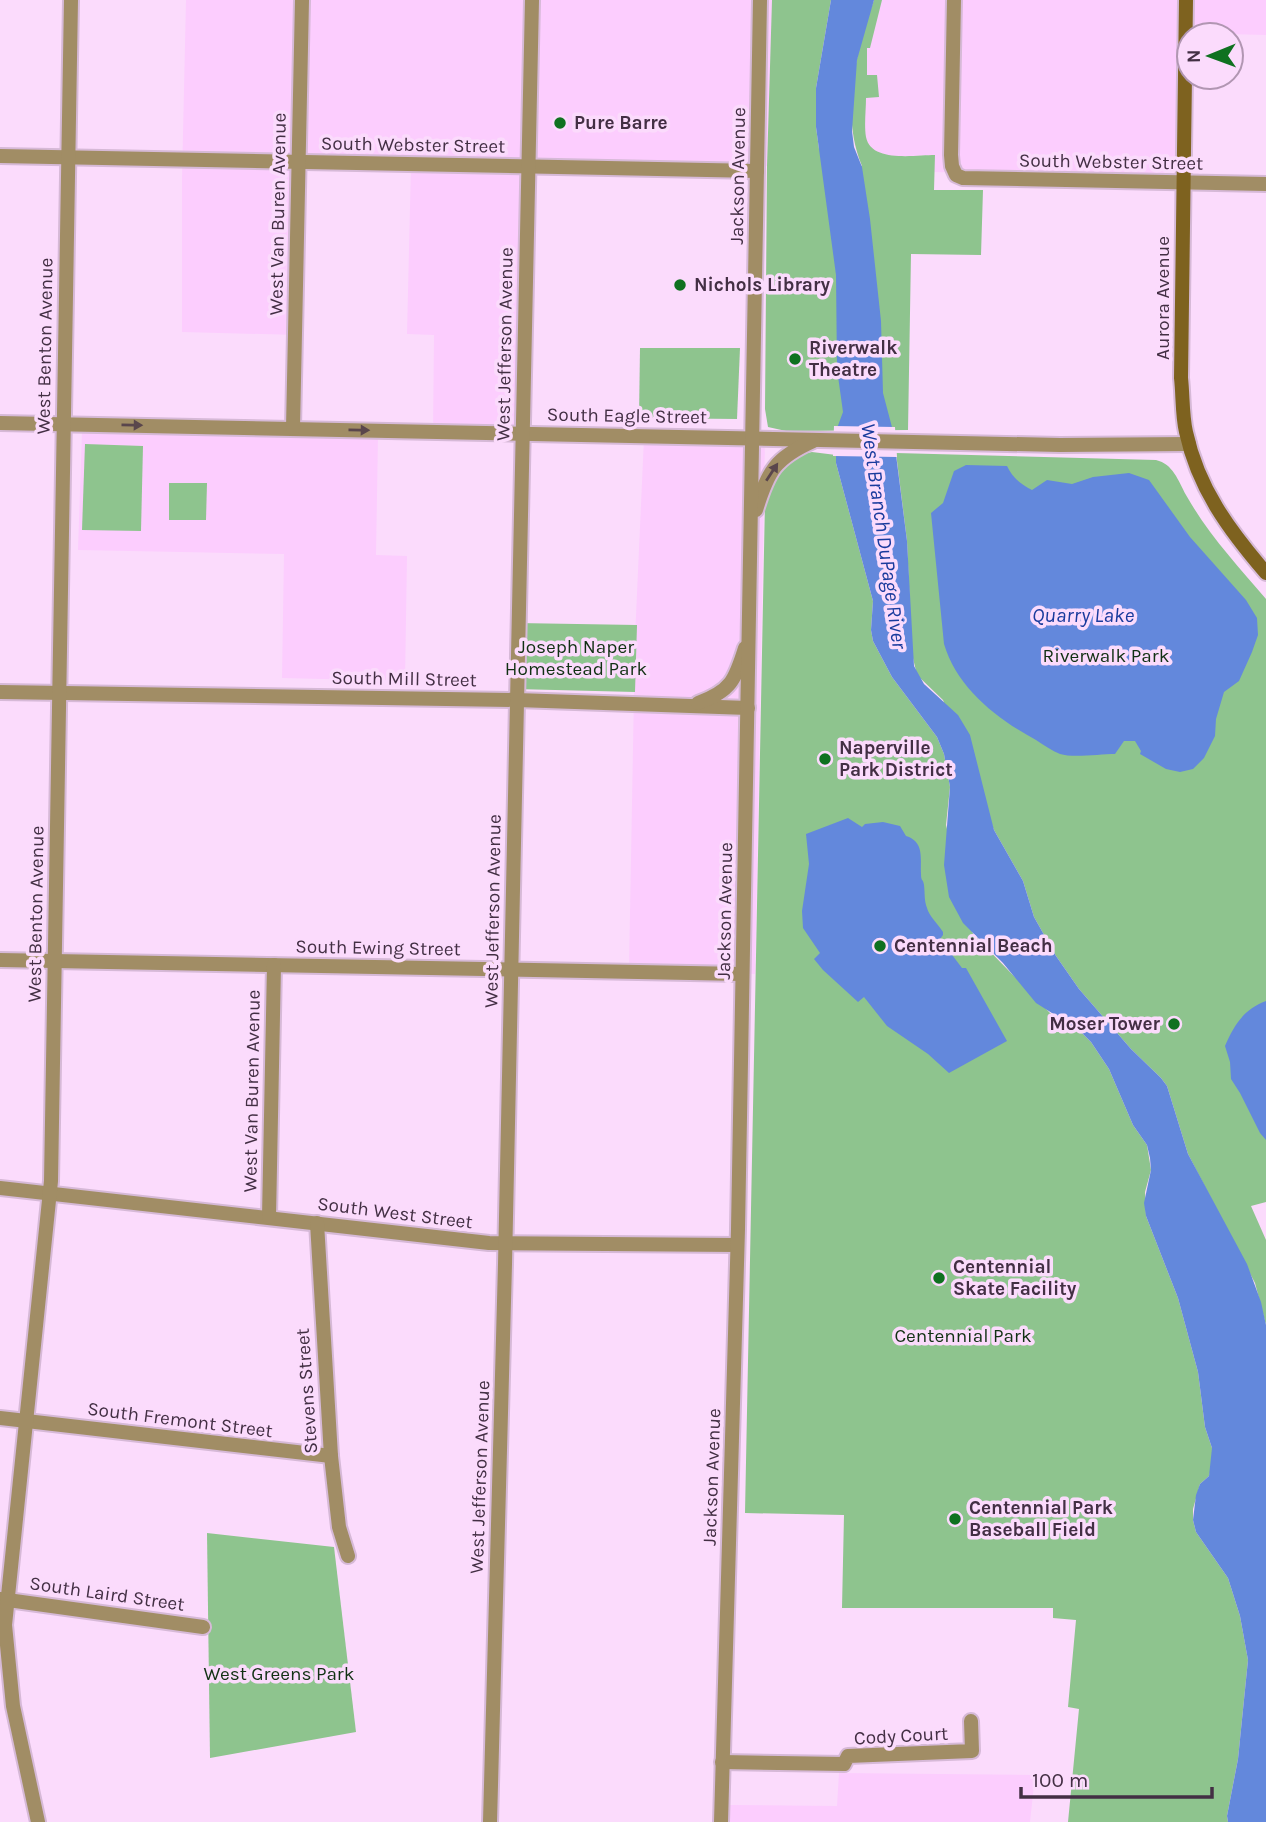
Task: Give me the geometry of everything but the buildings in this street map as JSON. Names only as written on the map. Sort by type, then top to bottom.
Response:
[{"type":"main road","name":"Aurora Avenue","points":[[1186,0],[1181,378],[1185,428],[1196,465],[1215,509],[1266,573]]},
{"type":"street","name":"West Benton Avenue","points":[[38,1822],[9,1679],[3,1599],[50,1195],[71,0]]},
{"type":"street","name":"West Van Buren Avenue","points":[[293,428],[302,0]]},
{"type":"street","name":"West Jefferson Avenue","points":[[490,1822],[532,0]]},
{"type":"street","name":"Jackson Avenue","points":[[721,1822],[743,974],[760,0]]},
{"type":"street","name":"South Webster Street","points":[[954,0],[951,155],[956,175],[963,178],[1266,184]]},
{"type":"street","name":"South Webster Street","points":[[0,156],[757,171]]},
{"type":"street","name":"South Eagle Street","points":[[0,423],[1060,444],[1189,444]]},
{"type":"street","points":[[751,526],[765,483],[776,463],[791,451],[818,439]]},
{"type":"street","points":[[690,706],[718,696],[727,688],[739,667],[750,633]]},
{"type":"street","name":"South Mill Street","points":[[0,692],[517,700],[748,708]]},
{"type":"street","name":"South Ewing Street","points":[[0,960],[743,974]]},
{"type":"street","name":"West Van Buren Avenue","points":[[269,1217],[274,965]]},
{"type":"street","name":"South West Street","points":[[0,1188],[505,1243],[736,1245]]},
{"type":"street","name":"Stevens Street","points":[[317,1223],[331,1456],[339,1527],[348,1556]]},
{"type":"street","name":"South Fremont Street","points":[[0,1418],[331,1456]]},
{"type":"street","name":"South Laird Street","points":[[3,1599],[203,1627]]},
{"type":"street","name":"Cody Court","points":[[722,1762],[844,1764],[848,1756],[971,1751],[971,1721]]},
{"type":"shaded area","points":[[186,0],[772,0],[767,166],[526,167],[520,436],[433,435],[434,335],[407,334],[411,165],[298,162],[298,335],[182,332]]},
{"type":"shaded area","points":[[874,0],[1266,0],[1266,35],[1245,34],[1245,21],[1175,21],[1175,91],[1191,91],[1190,172],[1068,175],[934,172],[934,155],[858,158],[865,24]]},
{"type":"shaded area","points":[[82,431],[378,436],[376,555],[407,556],[405,681],[282,678],[284,554],[78,550]]},
{"type":"shaded area","points":[[644,438],[765,441],[755,974],[629,969],[635,638]]},
{"type":"shaded area","points":[[839,1773],[1035,1775],[1030,1822],[729,1822],[729,1805],[837,1806]]},
{"type":"green space","points":[[772,0],[831,0],[816,88],[819,149],[862,166],[852,125],[853,83],[861,40],[874,0],[882,0],[870,48],[867,48],[867,75],[877,75],[879,97],[866,98],[865,132],[870,145],[876,151],[895,156],[935,155],[934,190],[983,190],[981,255],[911,254],[908,430],[786,431],[768,427],[765,409],[767,166]]},
{"type":"green space","points":[[640,348],[740,348],[737,419],[639,418]]},
{"type":"green space","points":[[85,444],[143,446],[141,531],[82,530]]},
{"type":"green space","name":"Centennial Park","points":[[812,452],[836,455],[873,601],[873,641],[892,677],[937,737],[944,754],[950,787],[946,825],[973,934],[1050,1013],[1079,1030],[1091,1042],[1109,1069],[1133,1125],[1147,1145],[1151,1170],[1145,1192],[1146,1216],[1178,1298],[1198,1372],[1205,1427],[1212,1448],[1212,1466],[1209,1476],[1200,1484],[1193,1520],[1196,1532],[1228,1578],[1240,1616],[1248,1660],[1238,1759],[1228,1822],[1068,1822],[1079,1709],[1068,1707],[1076,1620],[1053,1618],[1053,1608],[842,1608],[844,1515],[745,1513],[765,501],[786,463]]},
{"type":"green space","name":"Riverwalk Park","points":[[896,453],[1162,462],[1174,473],[1213,536],[1266,599],[1266,1202],[1251,1206],[1266,1240],[1266,1325],[1255,1283],[1188,1154],[1167,1086],[1079,989],[1056,956],[1034,917],[1023,881],[994,830],[943,700],[917,675],[912,654],[907,541]]},
{"type":"green space","points":[[169,483],[207,483],[206,520],[169,520]]},
{"type":"green space","name":"Joseph Naper Homestead Park","points":[[517,623],[637,625],[635,692],[515,689]]},
{"type":"green space","name":"West Greens Park","points":[[207,1533],[334,1547],[356,1732],[210,1758]]},
{"type":"water","name":"West Branch DuPage River","points":[[831,0],[874,0],[857,60],[852,131],[854,147],[862,167],[870,219],[881,321],[883,393],[893,431],[907,541],[914,666],[924,684],[958,715],[970,735],[994,830],[1023,881],[1034,917],[1056,956],[1079,989],[1167,1086],[1188,1154],[1247,1264],[1261,1302],[1266,1325],[1266,1822],[1228,1822],[1238,1759],[1248,1660],[1240,1616],[1228,1578],[1196,1532],[1193,1520],[1200,1484],[1209,1476],[1212,1448],[1205,1427],[1198,1372],[1178,1298],[1146,1216],[1144,1203],[1151,1170],[1147,1145],[1133,1125],[1109,1069],[1091,1042],[1079,1030],[1036,1003],[1003,963],[963,923],[949,897],[944,865],[950,787],[944,754],[937,737],[892,677],[873,641],[873,601],[836,463],[836,431],[843,412],[837,369],[836,275],[816,127],[816,88]]},
{"type":"water","name":"Quarry Lake","points":[[966,465],[1007,466],[1017,480],[1032,490],[1047,480],[1072,484],[1093,477],[1129,473],[1149,480],[1190,537],[1246,600],[1257,618],[1258,635],[1239,681],[1224,692],[1216,719],[1215,736],[1204,758],[1193,769],[1180,772],[1166,769],[1140,754],[1135,741],[1124,741],[1115,754],[1060,754],[993,712],[958,675],[944,644],[931,513],[943,503],[954,471]]},
{"type":"water","name":"Centennial Beach","points":[[848,818],[862,827],[865,824],[883,822],[900,826],[906,836],[916,842],[920,852],[926,905],[943,932],[940,939],[962,968],[966,968],[1007,1041],[949,1073],[928,1054],[887,1026],[864,997],[858,1002],[814,959],[820,953],[803,928],[802,911],[809,864],[806,834]]},
{"type":"water","points":[[1266,1001],[1266,1140],[1231,1079],[1225,1046],[1241,1019],[1252,1008]]},
{"type":"pier","points":[[834,426],[895,427],[897,457],[833,456]]},
{"type":"place","name":"Pure Barre","points":[[560,123]]},
{"type":"place","name":"Nichols Library","points":[[680,285]]},
{"type":"place","name":"Riverwalk Theatre","points":[[795,359]]},
{"type":"place","name":"Naperville Park District","points":[[825,759]]},
{"type":"place","name":"Centennial Beach","points":[[880,946]]},
{"type":"place","name":"Moser Tower","points":[[1174,1024]]},
{"type":"place","name":"Centennial Skate Facility","points":[[939,1278]]},
{"type":"place","name":"Centennial Park Baseball Field","points":[[955,1519]]}]
